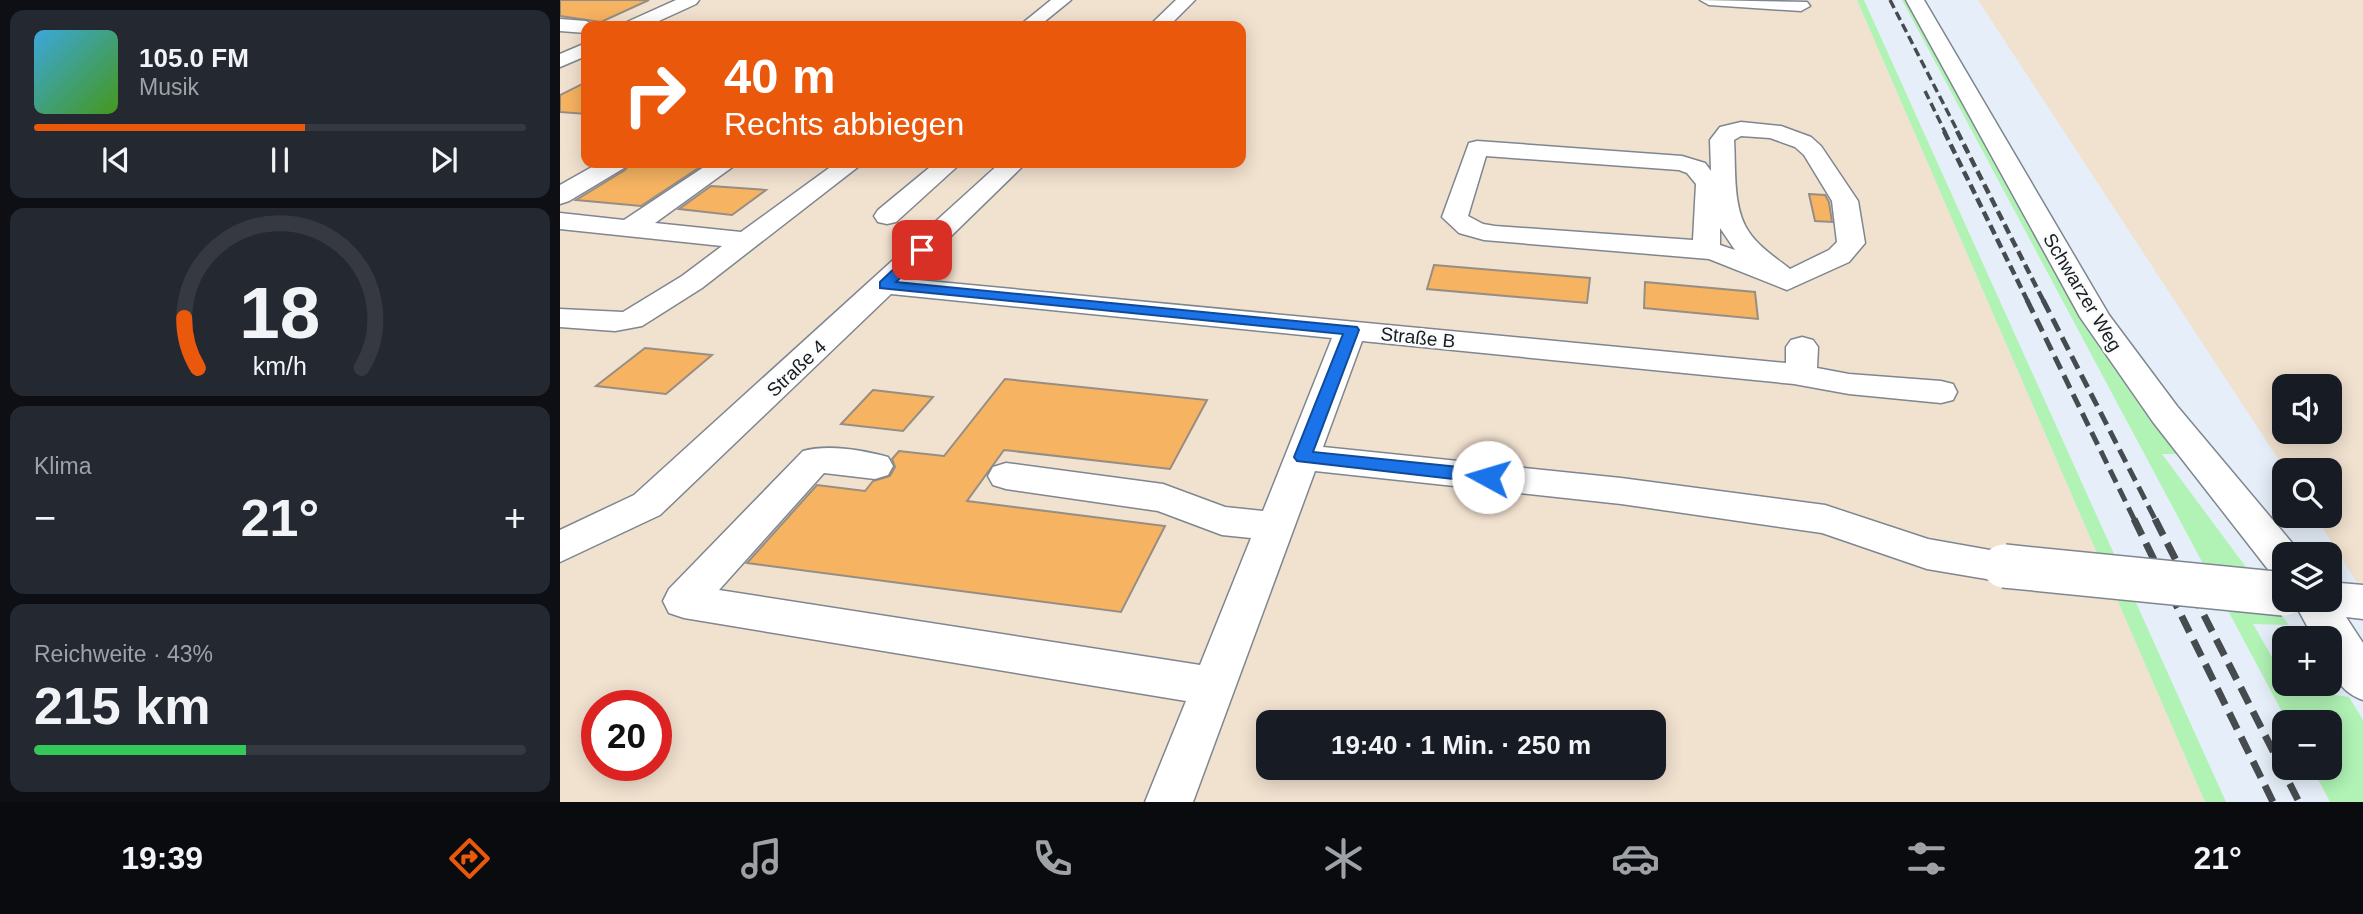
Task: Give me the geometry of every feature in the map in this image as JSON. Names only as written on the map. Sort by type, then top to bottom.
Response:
[{"type":"street","points":[[645,21],[690,0]]},
{"type":"street","points":[[1035,21],[1062,0]]},
{"type":"street","points":[[1163,21],[1186,0]]},
{"type":"street","points":[[1709,0],[1801,6]]},
{"type":"street","name":"Schwarzer Weg","points":[[1915,0],[2095,317],[2165,414],[2272,546]]},
{"type":"street","points":[[560,26],[581,27]]},
{"type":"street","points":[[560,61],[581,50]]},
{"type":"street","points":[[1706,250],[1708,183],[1696,168],[1682,163],[1478,148],[1455,218],[1471,230],[1495,234],[1706,250],[1787,281],[1839,256],[1851,243],[1845,201],[1813,151],[1803,142],[1773,131],[1741,129],[1728,132],[1722,139],[1729,216],[1734,231],[1753,253],[1787,281]]},
{"type":"street","points":[[560,196],[608,168]]},
{"type":"street","points":[[630,228],[719,168]]},
{"type":"street","points":[[560,318],[615,322],[631,320],[692,282],[844,168]]},
{"type":"street","points":[[887,216],[943,168]]},
{"type":"street","name":"Straße 4","points":[[560,547],[647,505],[1009,168]]},
{"type":"street","points":[[560,221],[746,242]]},
{"type":"street","name":"Straße B","points":[[885,285],[1351,330],[1798,360],[1849,384],[1941,392]]},
{"type":"street","points":[[1169,802],[1351,330]]},
{"type":"street","points":[[1303,457],[1621,491],[1825,519],[1927,554],[2004,566],[2272,593]]},
{"type":"street","points":[[875,466],[817,460],[684,601],[1213,686]]},
{"type":"street","points":[[1006,476],[1163,498],[1222,521],[1274,526]]},
{"type":"street","points":[[2342,600],[2362,602]]},
{"type":"street","points":[[2320,612],[2363,681]]},
{"type":"shaded area","points":[[560,0],[1857,0],[2205,802],[560,802]]},
{"type":"shaded area","points":[[1978,0],[2363,0],[2363,592],[2342,559],[2342,542],[2331,542],[2323,528],[2342,528],[2342,458],[2277,458]]},
{"type":"green space","points":[[1857,0],[1864,0],[2226,802],[2205,802]]},
{"type":"green space","points":[[1902,0],[1910,0],[2085,320],[2123,379],[2183,454],[2162,454],[2272,602],[2272,612],[2279,612],[2289,625],[2253,624],[2272,657],[2272,693]]},
{"type":"green space","points":[[2274,696],[2349,697],[2363,720],[2363,802],[2330,802],[2318,780],[2342,780],[2342,710],[2281,710]]},
{"type":"building","points":[[560,0],[649,0],[603,21],[560,16]]},
{"type":"building","points":[[581,84],[581,114],[560,112],[560,95]]},
{"type":"building","points":[[698,168],[641,206],[576,200],[625,170]]},
{"type":"building","points":[[711,186],[766,190],[732,215],[679,209]]},
{"type":"building","points":[[1809,194],[1825,195],[1829,202],[1832,222],[1815,221]]},
{"type":"building","points":[[1434,265],[1590,278],[1587,303],[1427,289]]},
{"type":"building","points":[[1645,282],[1755,292],[1758,319],[1644,308]]},
{"type":"building","points":[[645,348],[712,355],[666,394],[596,386]]},
{"type":"building","points":[[1005,379],[1207,400],[1170,469],[1004,450],[967,501],[1165,526],[1121,612],[747,563],[817,485],[865,491],[873,481],[890,476],[895,467],[892,459],[899,451],[944,456]]},
{"type":"building","points":[[873,390],[933,397],[903,431],[841,424]]},
{"type":"railway","points":[[1890,0],[1958,132]]},
{"type":"railway","points":[[1925,91],[1945,132]]},
{"type":"railway","points":[[1944,131],[2028,302]]},
{"type":"railway","points":[[1957,131],[2044,302]]},
{"type":"railway","points":[[2027,300],[2135,521]]},
{"type":"railway","points":[[2043,300],[2156,521]]},
{"type":"railway","points":[[2134,519],[2273,802]]},
{"type":"railway","points":[[2155,519],[2299,802]]},
{"type":"route","points":[[922,250],[885,285],[1351,330],[1303,457],[1488,477]]}]
